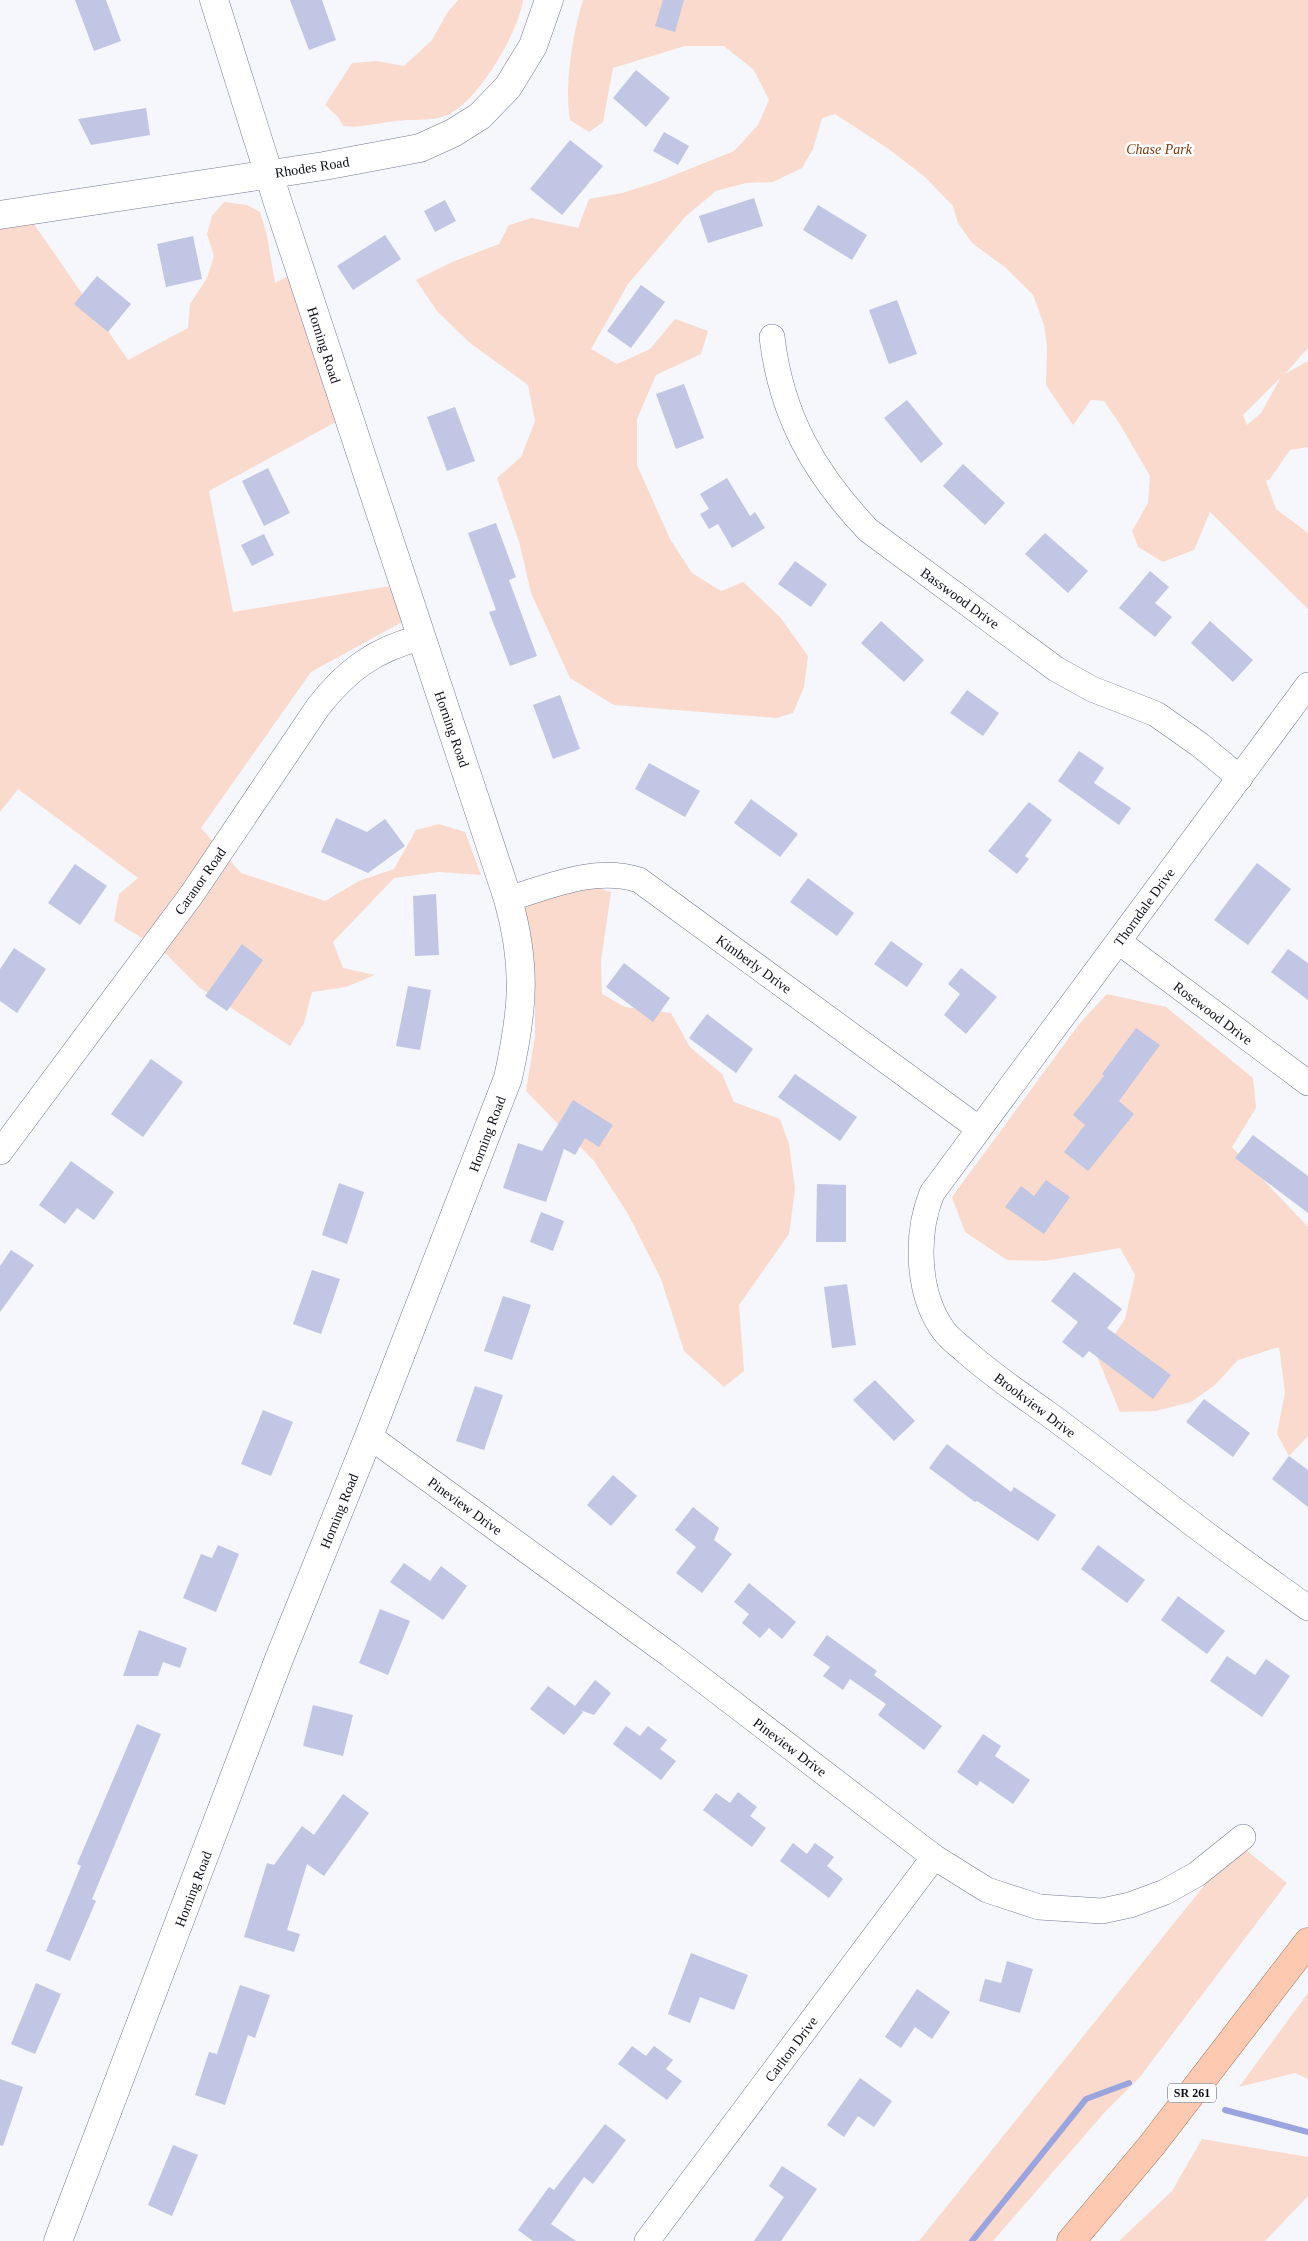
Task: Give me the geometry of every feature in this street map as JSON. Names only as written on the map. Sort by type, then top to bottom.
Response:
[{"type":"main road","name":"SR 261","points":[[1070,2241],[1152,2145],[1308,1942]]},
{"type":"street","name":"Horning Road","points":[[58,2241],[279,1659],[369,1436],[508,1078],[518,1032],[522,991],[520,955],[508,899],[478,805],[420,638],[268,174],[214,0]]},
{"type":"street","name":"Rhodes Road","points":[[0,215],[268,174],[420,148],[453,133],[480,116],[508,87],[533,46],[549,0]]},
{"type":"street","name":"Basswood Drive","points":[[772,337],[776,369],[787,409],[805,445],[848,508],[868,530],[1056,668],[1092,689],[1156,714],[1200,745],[1240,778]]},
{"type":"street","name":"Caranor Road","points":[[0,1152],[192,894],[318,707],[333,688],[346,675],[373,656],[397,643],[420,638]]},
{"type":"street","name":"Thorndale Drive","points":[[978,1128],[1119,942],[1308,685]]},
{"type":"street","name":"Kimberly Drive","points":[[508,899],[565,881],[592,876],[626,876],[639,880],[978,1128]]},
{"type":"street","name":"Rosewood Drive","points":[[1119,942],[1308,1083]]},
{"type":"street","name":"Brookview Drive","points":[[978,1128],[932,1193],[926,1213],[922,1261],[925,1286],[935,1316],[945,1332],[1015,1392],[1047,1413],[1191,1523],[1308,1608]]},
{"type":"street","name":"Pineview Drive","points":[[369,1436],[670,1655],[934,1857],[980,1886],[1039,1907],[1102,1911],[1130,1905],[1165,1892],[1197,1874],[1243,1837]]},
{"type":"street","name":"Carlton Drive","points":[[647,2241],[934,1857]]},
{"type":"green space","points":[[458,0],[523,0],[520,14],[504,49],[481,84],[468,99],[455,111],[442,117],[363,126],[343,126],[338,117],[325,105],[352,63],[377,61],[404,66],[432,40],[447,13]]},
{"type":"green space","name":"Chase Park","points":[[583,0],[1308,0],[1308,348],[1285,374],[1308,361],[1308,447],[1290,450],[1270,479],[1266,481],[1276,509],[1308,533],[1308,609],[1210,512],[1194,550],[1163,562],[1138,547],[1132,531],[1148,503],[1150,476],[1104,401],[1091,400],[1073,425],[1046,385],[1047,346],[1044,325],[1033,295],[1006,268],[972,243],[958,223],[953,206],[925,177],[890,150],[835,114],[822,118],[813,149],[802,168],[773,182],[746,183],[716,191],[686,216],[628,284],[591,349],[617,364],[650,349],[675,319],[708,331],[701,354],[656,375],[637,419],[637,465],[670,539],[692,573],[721,591],[743,582],[780,617],[808,656],[804,687],[793,713],[777,718],[614,705],[570,678],[531,593],[520,545],[497,478],[521,457],[535,421],[528,385],[470,343],[437,311],[416,280],[452,262],[499,244],[509,225],[532,218],[578,228],[589,199],[622,193],[657,182],[734,151],[758,125],[769,100],[754,70],[724,46],[685,46],[613,68],[603,122],[589,132],[570,120],[568,107],[570,60]],"holes":[[[1281,377],[1261,413],[1247,425],[1243,415]]]},
{"type":"green space","points":[[224,202],[247,205],[260,212],[267,236],[275,283],[300,270],[347,416],[209,491],[233,612],[403,584],[413,616],[311,672],[201,828],[241,873],[325,901],[359,881],[394,869],[416,830],[439,824],[465,832],[481,875],[439,872],[394,878],[333,942],[343,968],[375,975],[346,987],[312,992],[304,1023],[290,1046],[200,988],[162,950],[114,921],[119,894],[138,878],[18,789],[0,812],[0,215],[25,211],[128,360],[188,328],[190,304],[207,278],[214,256],[207,234],[212,216]]},
{"type":"green space","points":[[572,880],[611,892],[601,961],[602,994],[625,1007],[671,1013],[690,1047],[722,1074],[734,1102],[780,1119],[789,1144],[795,1189],[789,1234],[739,1305],[744,1371],[724,1387],[684,1351],[661,1279],[628,1214],[594,1161],[526,1091],[535,1036],[535,978],[522,910]]},
{"type":"green space","points":[[1107,994],[1166,1007],[1253,1078],[1256,1108],[1232,1147],[1308,1227],[1308,1436],[1289,1456],[1277,1434],[1285,1392],[1279,1347],[1238,1360],[1215,1385],[1191,1402],[1156,1411],[1120,1412],[1098,1359],[1125,1319],[1135,1275],[1120,1248],[1045,1261],[1007,1260],[965,1232],[952,1197],[1080,1023]]},
{"type":"green space","points":[[1236,1842],[1287,1883],[1139,2078],[1104,2113],[993,2241],[919,2241],[1207,1882]]},
{"type":"green space","points":[[1308,1993],[1308,2079],[1295,2073],[1239,2087]]},
{"type":"green space","points":[[1202,2139],[1308,2157],[1308,2196],[1265,2241],[1119,2241],[1172,2191]]},
{"type":"building","points":[[75,0],[106,0],[121,41],[94,51]]},
{"type":"building","points":[[290,0],[322,0],[336,40],[309,50]]},
{"type":"building","points":[[663,0],[684,0],[675,32],[655,26]]},
{"type":"building","points":[[636,70],[670,98],[646,127],[613,98]]},
{"type":"building","points":[[146,108],[150,135],[91,145],[78,119]]},
{"type":"building","points":[[664,132],[689,146],[678,165],[653,151]]},
{"type":"building","points":[[570,140],[603,166],[562,215],[530,189]]},
{"type":"building","points":[[754,198],[763,226],[708,243],[699,216]]},
{"type":"building","points":[[445,200],[456,221],[435,232],[424,211]]},
{"type":"building","points":[[818,205],[867,235],[852,260],[803,230]]},
{"type":"building","points":[[385,235],[401,259],[353,290],[337,266]]},
{"type":"building","points":[[193,236],[202,279],[166,287],[157,244]]},
{"type":"building","points":[[97,276],[131,304],[108,332],[74,304]]},
{"type":"building","points":[[641,285],[665,302],[631,348],[607,331]]},
{"type":"building","points":[[897,300],[917,354],[889,364],[869,310]]},
{"type":"building","points":[[684,384],[704,438],[676,449],[656,394]]},
{"type":"building","points":[[907,400],[943,444],[921,463],[884,418]]},
{"type":"building","points":[[455,407],[475,461],[447,471],[427,417]]},
{"type":"building","points":[[963,464],[1005,503],[985,525],[943,486]]},
{"type":"building","points":[[268,468],[290,513],[264,526],[242,481]]},
{"type":"building","points":[[727,478],[750,516],[755,512],[765,528],[732,548],[718,524],[709,529],[700,514],[709,509],[700,494]]},
{"type":"building","points":[[496,523],[516,577],[509,580],[537,656],[510,666],[489,612],[496,610],[468,533]]},
{"type":"building","points":[[1045,533],[1088,571],[1068,593],[1025,554]]},
{"type":"building","points":[[264,534],[274,555],[252,566],[241,545]]},
{"type":"building","points":[[795,561],[827,584],[811,607],[778,584]]},
{"type":"building","points":[[1150,571],[1169,587],[1155,603],[1172,617],[1155,637],[1119,608]]},
{"type":"building","points":[[881,621],[924,660],[904,682],[861,643]]},
{"type":"building","points":[[1210,621],[1253,660],[1233,682],[1191,643]]},
{"type":"building","points":[[967,690],[999,713],[983,736],[950,713]]},
{"type":"building","points":[[560,695],[580,749],[553,759],[533,705]]},
{"type":"building","points":[[1079,751],[1104,768],[1094,783],[1131,808],[1119,825],[1058,781]]},
{"type":"building","points":[[649,763],[700,791],[685,817],[635,789]]},
{"type":"building","points":[[751,799],[798,834],[780,857],[734,823]]},
{"type":"building","points":[[1029,802],[1052,820],[1025,856],[1029,859],[1017,874],[988,851]]},
{"type":"building","points":[[336,818],[367,832],[385,819],[405,846],[368,873],[321,852]]},
{"type":"building","points":[[1257,863],[1291,889],[1248,945],[1214,920]]},
{"type":"building","points":[[75,864],[107,886],[80,925],[48,903]]},
{"type":"building","points":[[808,878],[854,913],[837,936],[790,902]]},
{"type":"building","points":[[436,894],[439,955],[415,956],[413,896]]},
{"type":"building","points":[[891,941],[923,964],[907,987],[874,964]]},
{"type":"building","points":[[242,944],[263,960],[227,1011],[205,996]]},
{"type":"building","points":[[14,948],[46,969],[17,1013],[0,1001],[0,969]]},
{"type":"building","points":[[1288,949],[1308,963],[1308,1000],[1271,972]]},
{"type":"building","points":[[624,963],[670,998],[653,1022],[606,987]]},
{"type":"building","points":[[961,968],[997,997],[966,1034],[944,1015],[960,994],[948,984]]},
{"type":"building","points":[[408,986],[431,990],[420,1050],[396,1046]]},
{"type":"building","points":[[707,1014],[753,1049],[736,1073],[689,1038]]},
{"type":"building","points":[[1136,1028],[1160,1045],[1119,1101],[1134,1114],[1088,1171],[1064,1152],[1085,1125],[1073,1115],[1104,1076],[1102,1074]]},
{"type":"building","points":[[151,1059],[183,1082],[143,1137],[111,1114]]},
{"type":"building","points":[[795,1074],[857,1117],[840,1141],[778,1097]]},
{"type":"building","points":[[573,1100],[613,1125],[599,1147],[585,1138],[575,1155],[564,1149],[546,1202],[503,1188],[518,1143],[542,1151]]},
{"type":"building","points":[[1253,1135],[1308,1176],[1308,1213],[1235,1158]]},
{"type":"building","points":[[71,1161],[114,1192],[94,1220],[77,1208],[65,1224],[39,1205]]},
{"type":"building","points":[[1046,1180],[1070,1197],[1044,1234],[1005,1207],[1021,1186],[1034,1196]]},
{"type":"building","points":[[339,1183],[364,1192],[347,1244],[322,1235]]},
{"type":"building","points":[[817,1184],[846,1185],[846,1242],[816,1242]]},
{"type":"building","points":[[541,1212],[564,1221],[553,1251],[530,1242]]},
{"type":"building","points":[[11,1250],[34,1265],[0,1312],[0,1266]]},
{"type":"building","points":[[312,1270],[340,1279],[321,1334],[293,1324]]},
{"type":"building","points":[[1074,1272],[1122,1309],[1107,1328],[1171,1375],[1153,1399],[1089,1351],[1083,1358],[1062,1342],[1078,1322],[1051,1301]]},
{"type":"building","points":[[847,1284],[856,1345],[832,1348],[824,1287]]},
{"type":"building","points":[[503,1296],[531,1305],[512,1360],[484,1351]]},
{"type":"building","points":[[875,1380],[915,1421],[894,1441],[853,1400]]},
{"type":"building","points":[[475,1386],[503,1395],[484,1450],[456,1441]]},
{"type":"building","points":[[1204,1399],[1250,1433],[1233,1457],[1186,1422]]},
{"type":"building","points":[[263,1410],[293,1422],[271,1476],[241,1464]]},
{"type":"building","points":[[947,1444],[1011,1492],[1014,1487],[1056,1515],[1038,1541],[977,1501],[975,1502],[929,1468]]},
{"type":"building","points":[[1289,1456],[1308,1470],[1308,1507],[1272,1479]]},
{"type":"building","points":[[613,1475],[637,1496],[611,1526],[587,1505]]},
{"type":"building","points":[[693,1507],[719,1528],[714,1540],[732,1554],[702,1593],[676,1573],[696,1547],[675,1530]]},
{"type":"building","points":[[218,1545],[239,1554],[216,1612],[183,1598],[201,1554],[212,1558]]},
{"type":"building","points":[[1098,1545],[1145,1580],[1127,1603],[1081,1569]]},
{"type":"building","points":[[404,1563],[430,1581],[441,1566],[467,1586],[443,1620],[390,1582]]},
{"type":"building","points":[[749,1583],[796,1622],[782,1639],[769,1628],[760,1638],[742,1623],[749,1614],[734,1602]]},
{"type":"building","points":[[1178,1596],[1225,1631],[1207,1654],[1161,1620]]},
{"type":"building","points":[[380,1609],[410,1621],[388,1675],[359,1663]]},
{"type":"building","points":[[139,1630],[187,1648],[180,1668],[163,1662],[158,1676],[123,1676]]},
{"type":"building","points":[[827,1635],[877,1671],[874,1675],[942,1726],[924,1750],[878,1715],[886,1704],[850,1679],[843,1690],[823,1676],[830,1667],[813,1655]]},
{"type":"building","points":[[1227,1656],[1255,1675],[1266,1659],[1290,1676],[1262,1717],[1210,1681]]},
{"type":"building","points":[[595,1680],[611,1693],[594,1715],[580,1710],[583,1712],[564,1735],[530,1709],[548,1686],[575,1706]]},
{"type":"building","points":[[313,1705],[353,1715],[343,1756],[303,1746]]},
{"type":"building","points":[[137,1724],[161,1734],[92,1899],[96,1901],[70,1961],[46,1951],[81,1866],[77,1864]]},
{"type":"building","points":[[626,1726],[640,1736],[648,1726],[667,1740],[660,1749],[676,1761],[661,1780],[613,1744]]},
{"type":"building","points":[[983,1734],[1001,1746],[995,1756],[1030,1780],[1013,1804],[980,1781],[977,1786],[957,1772]]},
{"type":"building","points":[[738,1792],[757,1807],[750,1816],[766,1828],[752,1847],[703,1810],[716,1793],[730,1803]]},
{"type":"building","points":[[343,1794],[369,1813],[324,1876],[307,1864],[287,1930],[300,1934],[294,1952],[244,1937],[267,1863],[274,1865],[302,1826],[314,1835]]},
{"type":"building","points":[[793,1843],[807,1854],[815,1843],[834,1857],[827,1866],[843,1879],[829,1898],[780,1861]]},
{"type":"building","points":[[691,1953],[748,1975],[734,2010],[700,1997],[690,2023],[668,2014]]},
{"type":"building","points":[[1007,1961],[1033,1969],[1020,2013],[979,2001],[985,1979],[1001,1983]]},
{"type":"building","points":[[36,1983],[61,1994],[35,2054],[11,2044]]},
{"type":"building","points":[[240,1985],[270,1995],[255,2038],[248,2035],[225,2105],[195,2095],[209,2052],[217,2054]]},
{"type":"building","points":[[917,1989],[950,2012],[932,2039],[915,2027],[901,2048],[885,2037]]},
{"type":"building","points":[[632,2046],[646,2056],[654,2046],[673,2060],[666,2069],[682,2081],[667,2100],[618,2064]]},
{"type":"building","points":[[860,2078],[892,2101],[874,2127],[858,2116],[844,2137],[827,2125]]},
{"type":"building","points":[[0,2079],[23,2087],[3,2146],[0,2145]]},
{"type":"building","points":[[605,2124],[626,2140],[593,2184],[584,2177],[551,2224],[576,2241],[533,2241],[518,2230],[549,2187],[554,2190]]},
{"type":"building","points":[[173,2145],[198,2155],[172,2216],[148,2205]]},
{"type":"building","points":[[782,2166],[817,2189],[781,2241],[754,2241],[784,2197],[769,2186]]},
{"type":"waterway","points":[[972,2241],[1086,2099],[1129,2083]]},
{"type":"waterway","points":[[1225,2110],[1308,2132]]}]
